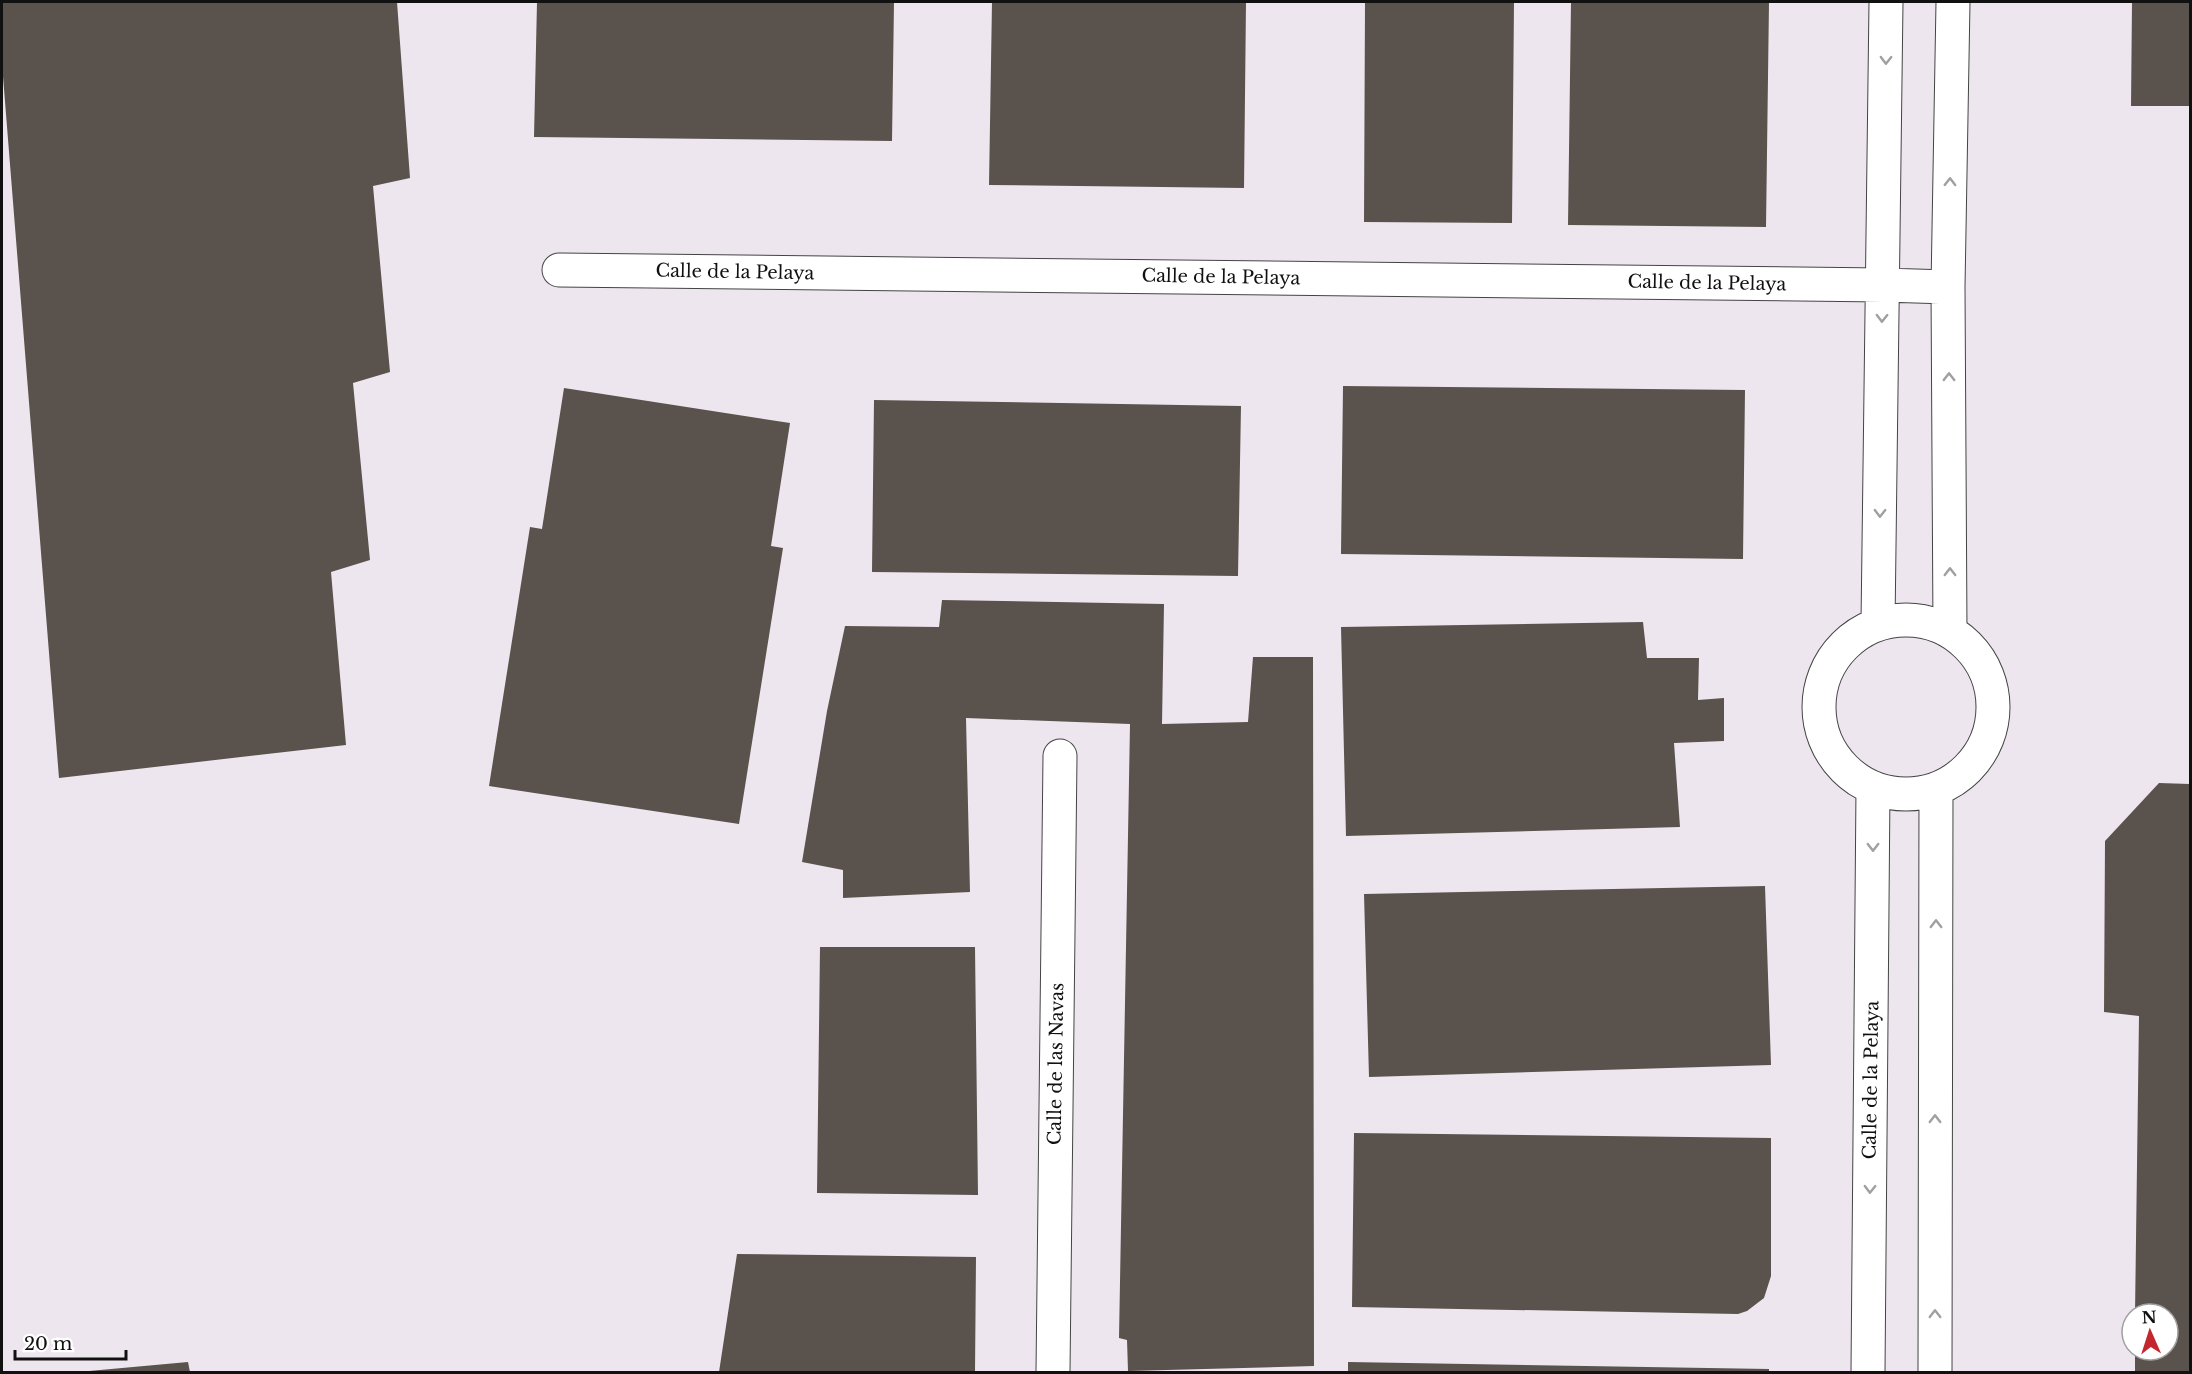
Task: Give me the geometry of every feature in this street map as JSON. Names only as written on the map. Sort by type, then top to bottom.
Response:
[{"type":"street","points":[[1878,624],[1886,2]]},
{"type":"street","points":[[1950,631],[1948,287],[1953,2]]},
{"type":"street","name":"Calle de la Pelaya","points":[[559,270],[1948,287]]},
{"type":"street","points":[[1915,620],[1950,631],[1968,645],[1982,663],[1991,683],[1994,702],[1992,727],[1984,749],[1964,774],[1936,789],[1907,795],[1873,788],[1850,774],[1834,756],[1822,729],[1819,699],[1826,673],[1840,650],[1856,636],[1878,624],[1915,620]]},
{"type":"street","name":"Calle de las Navas","points":[[1053,1372],[1060,756]]},
{"type":"street","name":"Calle de la Pelaya","points":[[1868,1372],[1873,788]]},
{"type":"street","points":[[1935,1372],[1936,789]]},
{"type":"shaded area","points":[[2,2],[2190,2],[2190,1372],[2,1372]]},
{"type":"building","points":[[2,2],[397,2],[410,178],[373,186],[390,372],[353,383],[370,560],[331,572],[346,745],[59,778],[2,64]]},
{"type":"building","points":[[537,2],[894,2],[892,141],[534,137]]},
{"type":"building","points":[[992,2],[1246,2],[1244,188],[989,185]]},
{"type":"building","points":[[1365,2],[1514,2],[1512,223],[1364,222]]},
{"type":"building","points":[[1571,2],[1769,2],[1766,227],[1568,225]]},
{"type":"building","points":[[2132,2],[2190,2],[2190,106],[2131,106]]},
{"type":"building","points":[[1343,386],[1745,390],[1743,559],[1341,554]]},
{"type":"building","points":[[564,388],[790,423],[771,546],[783,548],[739,824],[489,786],[530,527],[542,529]]},
{"type":"building","points":[[874,400],[1241,406],[1238,576],[872,572]]},
{"type":"building","points":[[942,600],[1164,604],[1162,724],[1248,722],[1253,657],[1313,657],[1314,1366],[1128,1371],[1127,1340],[1119,1338],[1130,724],[966,718],[970,892],[843,898],[843,870],[802,862],[827,711],[845,626],[939,627]]},
{"type":"building","points":[[1643,622],[1647,658],[1699,658],[1698,700],[1724,698],[1724,741],[1674,743],[1680,827],[1346,836],[1341,627]]},
{"type":"building","points":[[2159,783],[2190,784],[2190,1372],[2135,1372],[2135,1362],[2180,1362],[2180,1302],[2135,1302],[2139,1016],[2104,1012],[2105,841]]},
{"type":"building","points":[[1765,886],[1771,1065],[1369,1077],[1364,894]]},
{"type":"building","points":[[820,947],[975,947],[978,1195],[817,1193]]},
{"type":"building","points":[[1354,1133],[1771,1138],[1771,1276],[1764,1298],[1747,1311],[1738,1314],[1352,1307]]},
{"type":"building","points":[[737,1254],[976,1257],[975,1372],[719,1372]]},
{"type":"building","points":[[188,1362],[190,1372],[89,1372],[89,1371]]},
{"type":"building","points":[[1348,1362],[1769,1369],[1769,1372],[1348,1372]]}]
